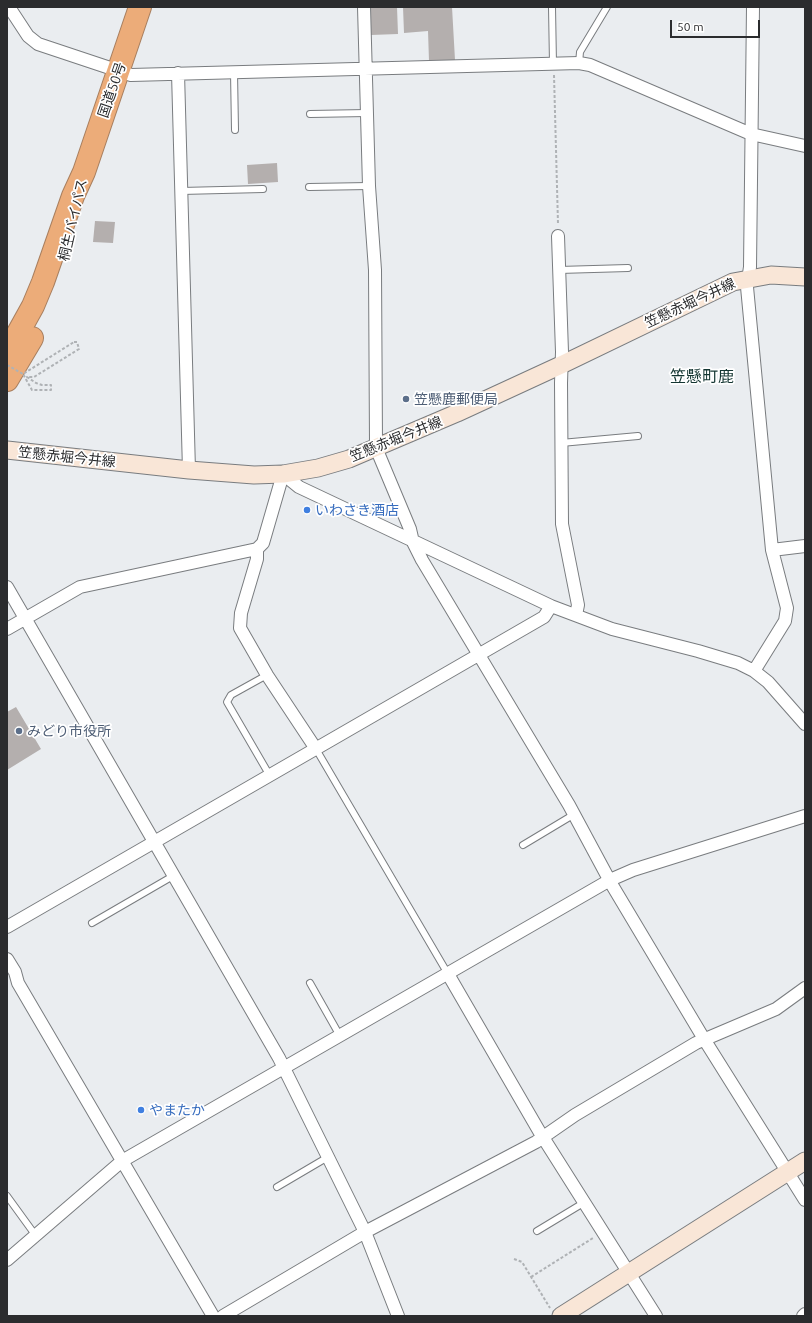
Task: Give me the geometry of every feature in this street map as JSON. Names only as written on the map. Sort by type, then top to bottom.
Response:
[{"type":"highway","name":"国道50号","points":[[84,172],[140,7]]},
{"type":"highway","name":"桐生バイパス","points":[[8,352],[39,293],[73,196],[84,172]]},
{"type":"highway","name":"桐生バイパス","points":[[15,377],[21,359],[55,291],[69,240],[84,172]]},
{"type":"main road","name":"笠懸赤堀今井線","points":[[7,450],[189,470],[254,475],[283,474],[333,464],[378,447],[457,413],[561,365],[716,289],[748,278],[771,275],[805,277]]},
{"type":"main road","points":[[556,1314],[629,1272],[805,1161]]},
{"type":"street","points":[[364,7],[369,186],[374,270],[376,438],[413,542],[478,655],[526,732],[610,880],[704,1039],[805,1200]]},
{"type":"street","points":[[753,7],[750,267],[747,287],[772,550],[787,608],[786,618],[754,671]]},
{"type":"street","points":[[13,8],[28,36],[38,44],[135,76],[178,73],[579,63],[590,65],[751,134],[805,146]]},
{"type":"street","points":[[178,73],[189,470]]},
{"type":"street","points":[[558,236],[561,365],[562,524],[578,605],[576,615]]},
{"type":"street","points":[[7,629],[80,587],[257,549],[263,543],[283,474],[299,487],[551,606],[629,634],[724,658],[754,671],[780,693],[805,724]]},
{"type":"street","points":[[772,550],[805,546]]},
{"type":"street","points":[[257,549],[257,560],[240,613],[242,633],[267,675],[316,749]]},
{"type":"street","points":[[7,587],[24,619],[284,1068],[365,1232],[398,1316]]},
{"type":"street","points":[[7,927],[544,617],[551,606]]},
{"type":"street","points":[[7,1260],[122,1161],[610,880],[633,870],[805,816]]},
{"type":"street","points":[[7,959],[15,972],[18,983],[213,1316]]},
{"type":"street","points":[[448,974],[544,1137],[656,1316]]},
{"type":"street","points":[[223,1316],[365,1232],[544,1137],[575,1115],[704,1039],[776,1010],[805,988]]},
{"type":"lane","points":[[552,7],[553,64]]},
{"type":"lane","points":[[579,63],[580,52],[607,7]]},
{"type":"lane","points":[[234,72],[235,130]]},
{"type":"lane","points":[[310,114],[367,113]]},
{"type":"lane","points":[[309,187],[369,186]]},
{"type":"lane","points":[[181,191],[263,189]]},
{"type":"lane","points":[[559,270],[628,268]]},
{"type":"lane","points":[[561,443],[638,436]]},
{"type":"lane","points":[[267,675],[231,695],[227,702],[270,776]]},
{"type":"lane","points":[[316,749],[448,974]]},
{"type":"lane","points":[[523,845],[574,815]]},
{"type":"lane","points":[[805,816],[805,821]]},
{"type":"lane","points":[[92,923],[173,876]]},
{"type":"lane","points":[[310,983],[340,1036]]},
{"type":"lane","points":[[277,1187],[328,1157]]},
{"type":"lane","points":[[7,1196],[36,1236]]},
{"type":"lane","points":[[537,1231],[585,1202]]},
{"type":"path","points":[[553,64],[558,236]]},
{"type":"path","points":[[8,352],[15,377],[32,390],[51,390],[51,385],[36,383],[27,376],[34,377],[80,348],[76,342],[15,377]]},
{"type":"path","points":[[531,1277],[604,1232]]},
{"type":"path","points":[[514,1259],[522,1262],[556,1314]]},
{"type":"building","points":[[369,7],[397,7],[398,34],[371,35]]},
{"type":"building","points":[[403,7],[452,7],[455,60],[429,61],[428,31],[404,33]]},
{"type":"building","points":[[277,163],[278,182],[248,184],[247,165]]},
{"type":"building","points":[[95,221],[115,222],[113,243],[93,242]]},
{"type":"building","name":"みどり市役所","points":[[16,707],[41,749],[7,770],[7,712]]},
{"type":"place","name":"笠懸鹿郵便局","points":[[406,399]]},
{"type":"place","name":"いわさき酒店","points":[[307,510]]},
{"type":"place","name":"みどり市役所","points":[[19,731]]},
{"type":"place","name":"やまたか","points":[[141,1110]]},
{"type":"district","name":"笠懸町鹿","points":[[702,377]]}]
